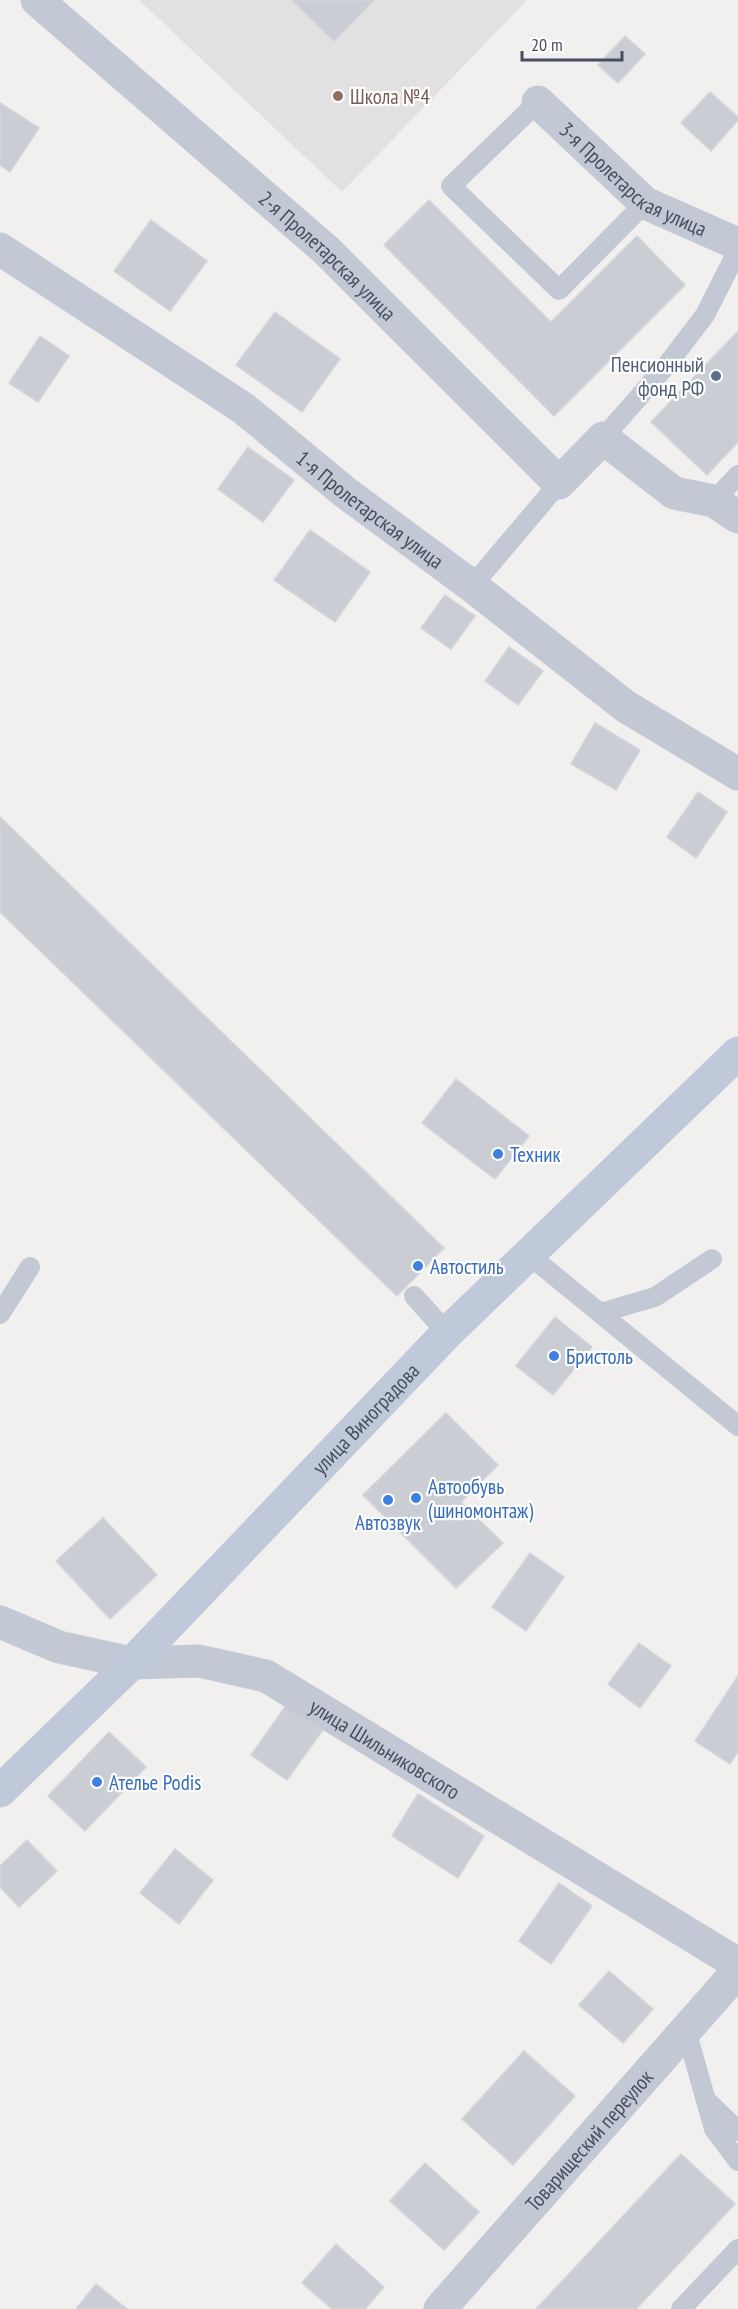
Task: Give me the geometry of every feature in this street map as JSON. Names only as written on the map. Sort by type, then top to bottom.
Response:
[{"type":"street","name":"2-я Пролетарская улица","points":[[38,0],[326,250],[559,483]]},
{"type":"street","name":"3-я Пролетарская улица","points":[[538,102],[645,204],[738,244]]},
{"type":"street","name":"1-я Пролетарская улица","points":[[0,249],[243,408],[346,493],[472,586],[625,706],[738,774]]},
{"type":"street","points":[[559,483],[603,438],[674,493],[726,509]]},
{"type":"street","name":"улица Виноградова","points":[[0,1791],[132,1663],[447,1333],[738,1053]]},
{"type":"street","name":"улица Шильниковского","points":[[0,1622],[58,1647],[132,1663],[199,1661],[266,1676],[738,1964]]},
{"type":"street","name":"Товарищеский переулок","points":[[440,2309],[738,1971]]},
{"type":"lane","points":[[538,102],[451,186],[559,290],[645,204]]},
{"type":"lane","points":[[603,438],[666,366],[705,315],[738,250]]},
{"type":"lane","points":[[726,509],[738,476]]},
{"type":"lane","points":[[472,586],[559,483]]},
{"type":"lane","points":[[529,1255],[738,1426]]},
{"type":"lane","points":[[600,1313],[655,1297],[712,1259]]},
{"type":"lane","points":[[0,1314],[30,1267]]},
{"type":"lane","points":[[414,1296],[447,1333]]},
{"type":"lane","points":[[686,2030],[714,2129],[738,2161]]},
{"type":"lane","points":[[706,2100],[738,2131]]},
{"type":"lane","points":[[681,2309],[738,2249]]},
{"type":"shaded area","name":"Школа №4","points":[[139,0],[527,0],[342,192]]},
{"type":"building","points":[[292,0],[374,0],[334,41]]},
{"type":"building","points":[[625,36],[645,54],[618,83],[598,65]]},
{"type":"building","points":[[710,92],[738,117],[738,120],[711,151],[681,123]]},
{"type":"building","points":[[0,103],[39,128],[10,172],[0,165]]},
{"type":"building","points":[[429,200],[551,322],[637,236],[685,285],[554,416],[384,245]]},
{"type":"building","points":[[151,220],[207,261],[170,311],[114,271]]},
{"type":"building","points":[[275,312],[340,359],[302,412],[236,365]]},
{"type":"building","name":"Пенсионный фонд РФ","points":[[738,331],[738,442],[707,475],[651,422]]},
{"type":"building","points":[[40,336],[69,356],[38,402],[9,383]]},
{"type":"building","points":[[248,447],[294,480],[263,522],[218,489]]},
{"type":"building","points":[[310,530],[370,572],[335,622],[274,580]]},
{"type":"building","points":[[445,595],[475,616],[451,649],[421,628]]},
{"type":"building","points":[[509,647],[543,671],[518,705],[485,681]]},
{"type":"building","points":[[595,723],[640,750],[616,790],[571,764]]},
{"type":"building","points":[[698,792],[727,812],[696,858],[667,837]]},
{"type":"building","points":[[0,817],[444,1248],[397,1296],[0,912]]},
{"type":"building","points":[[456,1079],[529,1136],[495,1179],[422,1123]]},
{"type":"building","name":"Бристоль","points":[[555,1317],[592,1347],[553,1395],[516,1366]]},
{"type":"building","name":"Автообувь (шиномонтаж)","points":[[446,1413],[498,1465],[461,1502],[503,1543],[456,1588],[363,1495]]},
{"type":"building","points":[[103,1518],[157,1575],[110,1619],[56,1561]]},
{"type":"building","points":[[530,1553],[564,1577],[526,1631],[492,1607]]},
{"type":"building","points":[[639,1643],[671,1666],[640,1708],[608,1684]]},
{"type":"building","points":[[738,1676],[738,1752],[730,1764],[695,1741]]},
{"type":"building","points":[[287,1704],[323,1730],[287,1780],[251,1755]]},
{"type":"building","name":"Ателье Podis","points":[[109,1732],[146,1767],[85,1831],[48,1796]]},
{"type":"building","points":[[418,1794],[484,1836],[458,1878],[392,1836]]},
{"type":"building","points":[[27,1840],[57,1871],[19,1907],[0,1887],[0,1866]]},
{"type":"building","points":[[175,1849],[213,1880],[179,1924],[140,1893]]},
{"type":"building","points":[[559,1883],[592,1906],[551,1964],[519,1941]]},
{"type":"building","points":[[609,1971],[653,2009],[623,2043],[579,2005]]},
{"type":"building","points":[[524,2051],[575,2096],[513,2165],[462,2119]]},
{"type":"building","points":[[681,2154],[735,2204],[636,2309],[536,2309]]},
{"type":"building","points":[[425,2163],[479,2212],[444,2250],[390,2201]]},
{"type":"building","points":[[336,2244],[384,2287],[365,2309],[332,2309],[302,2283]]},
{"type":"building","points":[[96,2284],[127,2309],[76,2309]]},
{"type":"place","name":"Школа №4","points":[[338,96]]},
{"type":"place","name":"Пенсионный фонд РФ","points":[[716,376]]},
{"type":"place","name":"Техник","points":[[498,1154]]},
{"type":"place","name":"Автостиль","points":[[418,1266]]},
{"type":"place","name":"Бристоль","points":[[554,1356]]},
{"type":"place","name":"Автообувь (шиномонтаж)","points":[[416,1498]]},
{"type":"place","name":"Автозвук","points":[[388,1500]]},
{"type":"place","name":"Ателье Podis","points":[[97,1782]]}]
